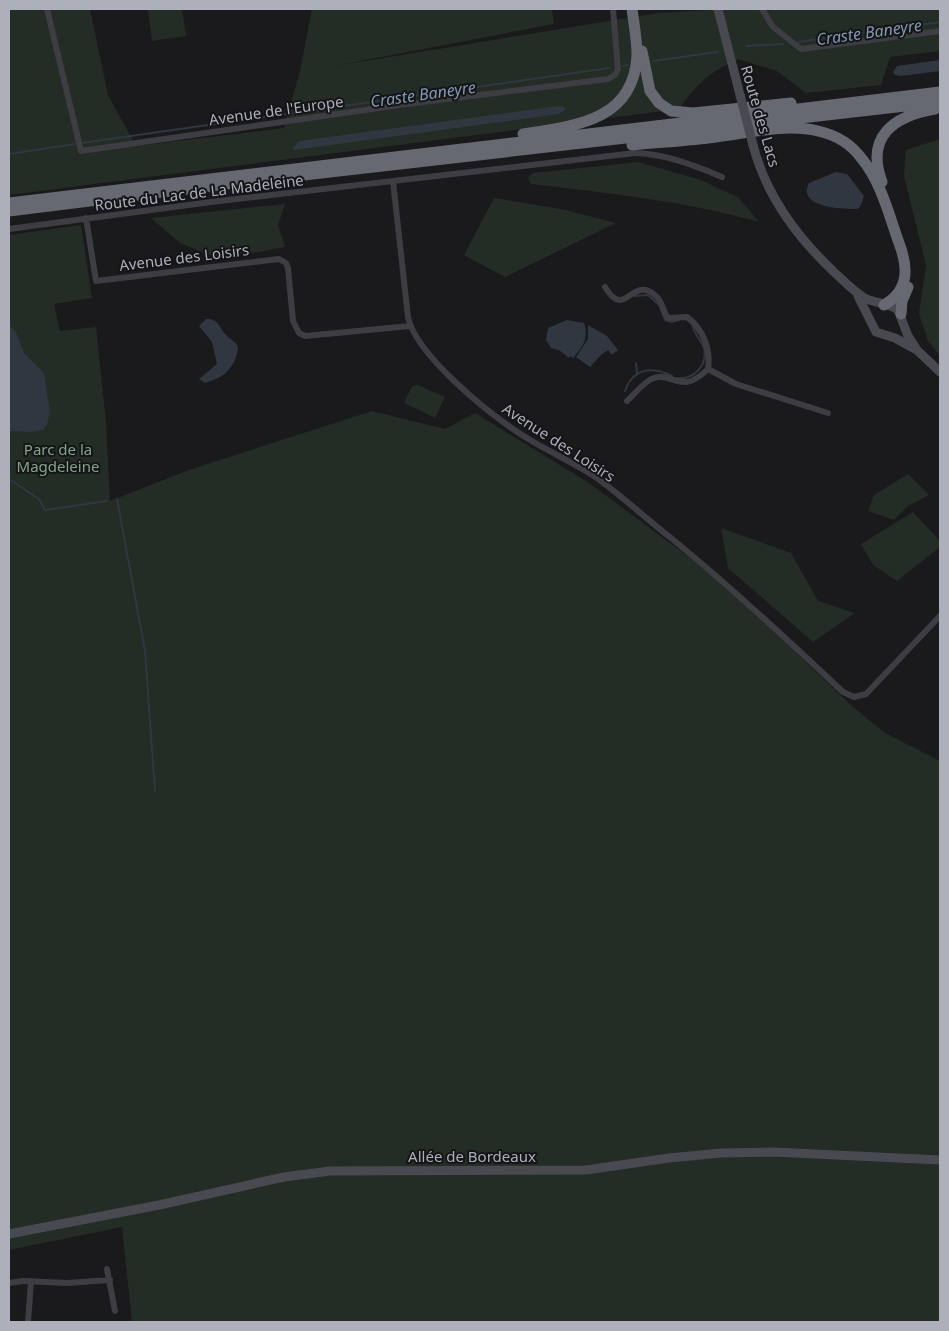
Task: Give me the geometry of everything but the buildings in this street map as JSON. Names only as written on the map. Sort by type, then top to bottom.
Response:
[{"type":"highway","points":[[324,164],[421,147],[543,131],[575,125],[598,117],[617,104],[632,79],[637,52],[632,9]]},
{"type":"highway","points":[[637,9],[647,83],[654,97],[671,111],[693,112],[762,104],[824,100],[856,106]]},
{"type":"highway","points":[[9,211],[488,154],[856,106],[940,92]]},
{"type":"highway","points":[[9,202],[632,129],[856,106],[940,102]]},
{"type":"highway","points":[[901,319],[902,301],[911,280],[911,264],[879,176],[877,163],[878,147],[888,129],[900,119],[916,113],[940,108]]},
{"type":"highway","points":[[488,154],[562,151],[789,129],[818,130],[829,134],[852,148],[870,170],[904,257],[906,273],[903,286],[895,298],[884,305]]},
{"type":"main road","name":"Route des Lacs","points":[[718,9],[753,145],[767,183],[786,218],[821,259],[854,290],[871,301],[894,307],[901,319],[905,332],[917,350],[940,372]]},
{"type":"main road","name":"Route des Lacs","points":[[854,290],[871,319],[876,332],[890,336],[917,350]]},
{"type":"main road","points":[[871,319],[875,310],[884,305]]},
{"type":"main road","points":[[890,336],[898,331],[901,319]]},
{"type":"main road","name":"Allée de Bordeaux","points":[[9,1234],[160,1205],[284,1177],[330,1171],[586,1170],[695,1155],[773,1152],[940,1160]]},
{"type":"street","name":"Avenue de l'Europe","points":[[47,9],[81,151],[407,104],[608,79],[615,75],[618,68],[613,9]]},
{"type":"street","points":[[762,9],[773,27],[801,49],[940,31]]},
{"type":"street","name":"Route du Lac de La Madeleine","points":[[9,229],[86,218],[635,153],[661,156],[692,164],[722,177]]},
{"type":"street","points":[[393,182],[410,326]]},
{"type":"street","name":"Avenue des Loisirs","points":[[86,218],[96,281],[279,259],[286,263],[288,268],[294,321],[299,333],[305,336],[410,326],[414,335],[426,350],[475,398],[520,434],[598,479],[745,600],[848,696],[866,694],[940,616]]},
{"type":"street","points":[[604,287],[612,299],[616,301],[637,291],[651,292],[661,302],[668,318],[687,317],[696,323],[709,351],[708,369],[700,377],[681,383],[656,377],[649,380],[627,401]]},
{"type":"street","points":[[708,369],[736,384],[828,413]]},
{"type":"street","points":[[107,1268],[115,1311]]},
{"type":"street","points":[[9,1283],[31,1281],[67,1283],[110,1280]]},
{"type":"street","points":[[28,1322],[31,1281]]},
{"type":"green space","points":[[9,9],[90,9],[108,95],[136,146],[284,128],[300,71],[312,9],[552,9],[554,24],[334,66],[659,13],[725,9],[940,9],[940,51],[890,57],[881,85],[806,93],[777,71],[738,59],[705,79],[679,109],[9,195]]},
{"type":"green space","points":[[148,9],[182,9],[186,36],[152,41]]},
{"type":"green space","points":[[940,139],[940,356],[928,341],[919,314],[926,265],[904,176],[906,150]]},
{"type":"green space","points":[[638,162],[701,180],[739,198],[759,222],[674,203],[531,184],[528,178],[533,173]]},
{"type":"green space","points":[[494,198],[566,210],[616,223],[505,277],[464,255]]},
{"type":"green space","points":[[285,204],[278,225],[285,247],[219,259],[180,243],[151,218]]},
{"type":"green space","name":"Parc de la Magdeleine","points":[[81,225],[92,298],[54,304],[60,331],[96,327],[106,422],[110,501],[189,470],[372,411],[445,429],[475,413],[589,483],[720,580],[853,707],[885,733],[940,761],[940,1322],[132,1322],[122,1227],[9,1250],[9,235]]},
{"type":"green space","points":[[418,385],[445,397],[435,418],[404,403],[412,386]]},
{"type":"green space","points":[[908,474],[929,495],[908,506],[894,520],[868,511],[874,495]]},
{"type":"green space","points":[[913,512],[940,541],[940,547],[897,581],[873,565],[861,544]]},
{"type":"green space","points":[[721,528],[791,553],[818,601],[855,613],[813,642],[728,568]]},
{"type":"shaded area","points":[[940,60],[940,71],[901,76],[895,75],[893,72],[897,66]]},
{"type":"shaded area","points":[[559,106],[564,107],[565,110],[559,114],[294,150],[293,148],[299,141]]},
{"type":"shaded area","points":[[836,172],[847,174],[864,196],[860,207],[857,209],[823,205],[809,198],[807,191],[809,183]]},
{"type":"shaded area","points":[[206,319],[214,320],[238,346],[238,350],[234,362],[228,371],[220,377],[205,383],[199,379],[217,364],[212,342],[199,326]]},
{"type":"shaded area","points":[[567,320],[584,323],[586,334],[580,350],[573,358],[570,356],[569,358],[559,350],[551,348],[546,340],[548,328]]},
{"type":"shaded area","points":[[9,325],[16,332],[24,353],[44,373],[50,412],[47,425],[43,430],[32,432],[9,431]]},
{"type":"shaded area","points":[[588,325],[607,336],[618,350],[612,355],[608,350],[590,367],[576,357],[588,339]]},
{"type":"waterway","name":"Craste Baneyre","points":[[798,42],[940,22]]},
{"type":"waterway","name":"Craste Baneyre","points":[[747,46],[783,44]]},
{"type":"waterway","name":"Craste Baneyre","points":[[653,61],[717,52]]},
{"type":"waterway","name":"Craste Baneyre","points":[[623,66],[628,65]]},
{"type":"waterway","name":"Craste Baneyre","points":[[238,121],[609,68]]},
{"type":"waterway","name":"Craste Baneyre","points":[[82,143],[229,122]]},
{"type":"waterway","name":"Craste Baneyre","points":[[9,154],[75,144]]},
{"type":"waterway","points":[[634,296],[648,295],[659,305],[665,320],[671,322],[679,320]]},
{"type":"waterway","points":[[677,378],[689,377],[694,374],[704,360],[704,348],[693,327]]},
{"type":"waterway","points":[[636,363],[637,373]]},
{"type":"waterway","points":[[625,391],[628,383],[644,371],[657,371],[672,376]]},
{"type":"waterway","points":[[9,479],[39,499],[45,510],[107,501]]},
{"type":"waterway","points":[[117,499],[145,651],[155,791],[154,775]]}]
